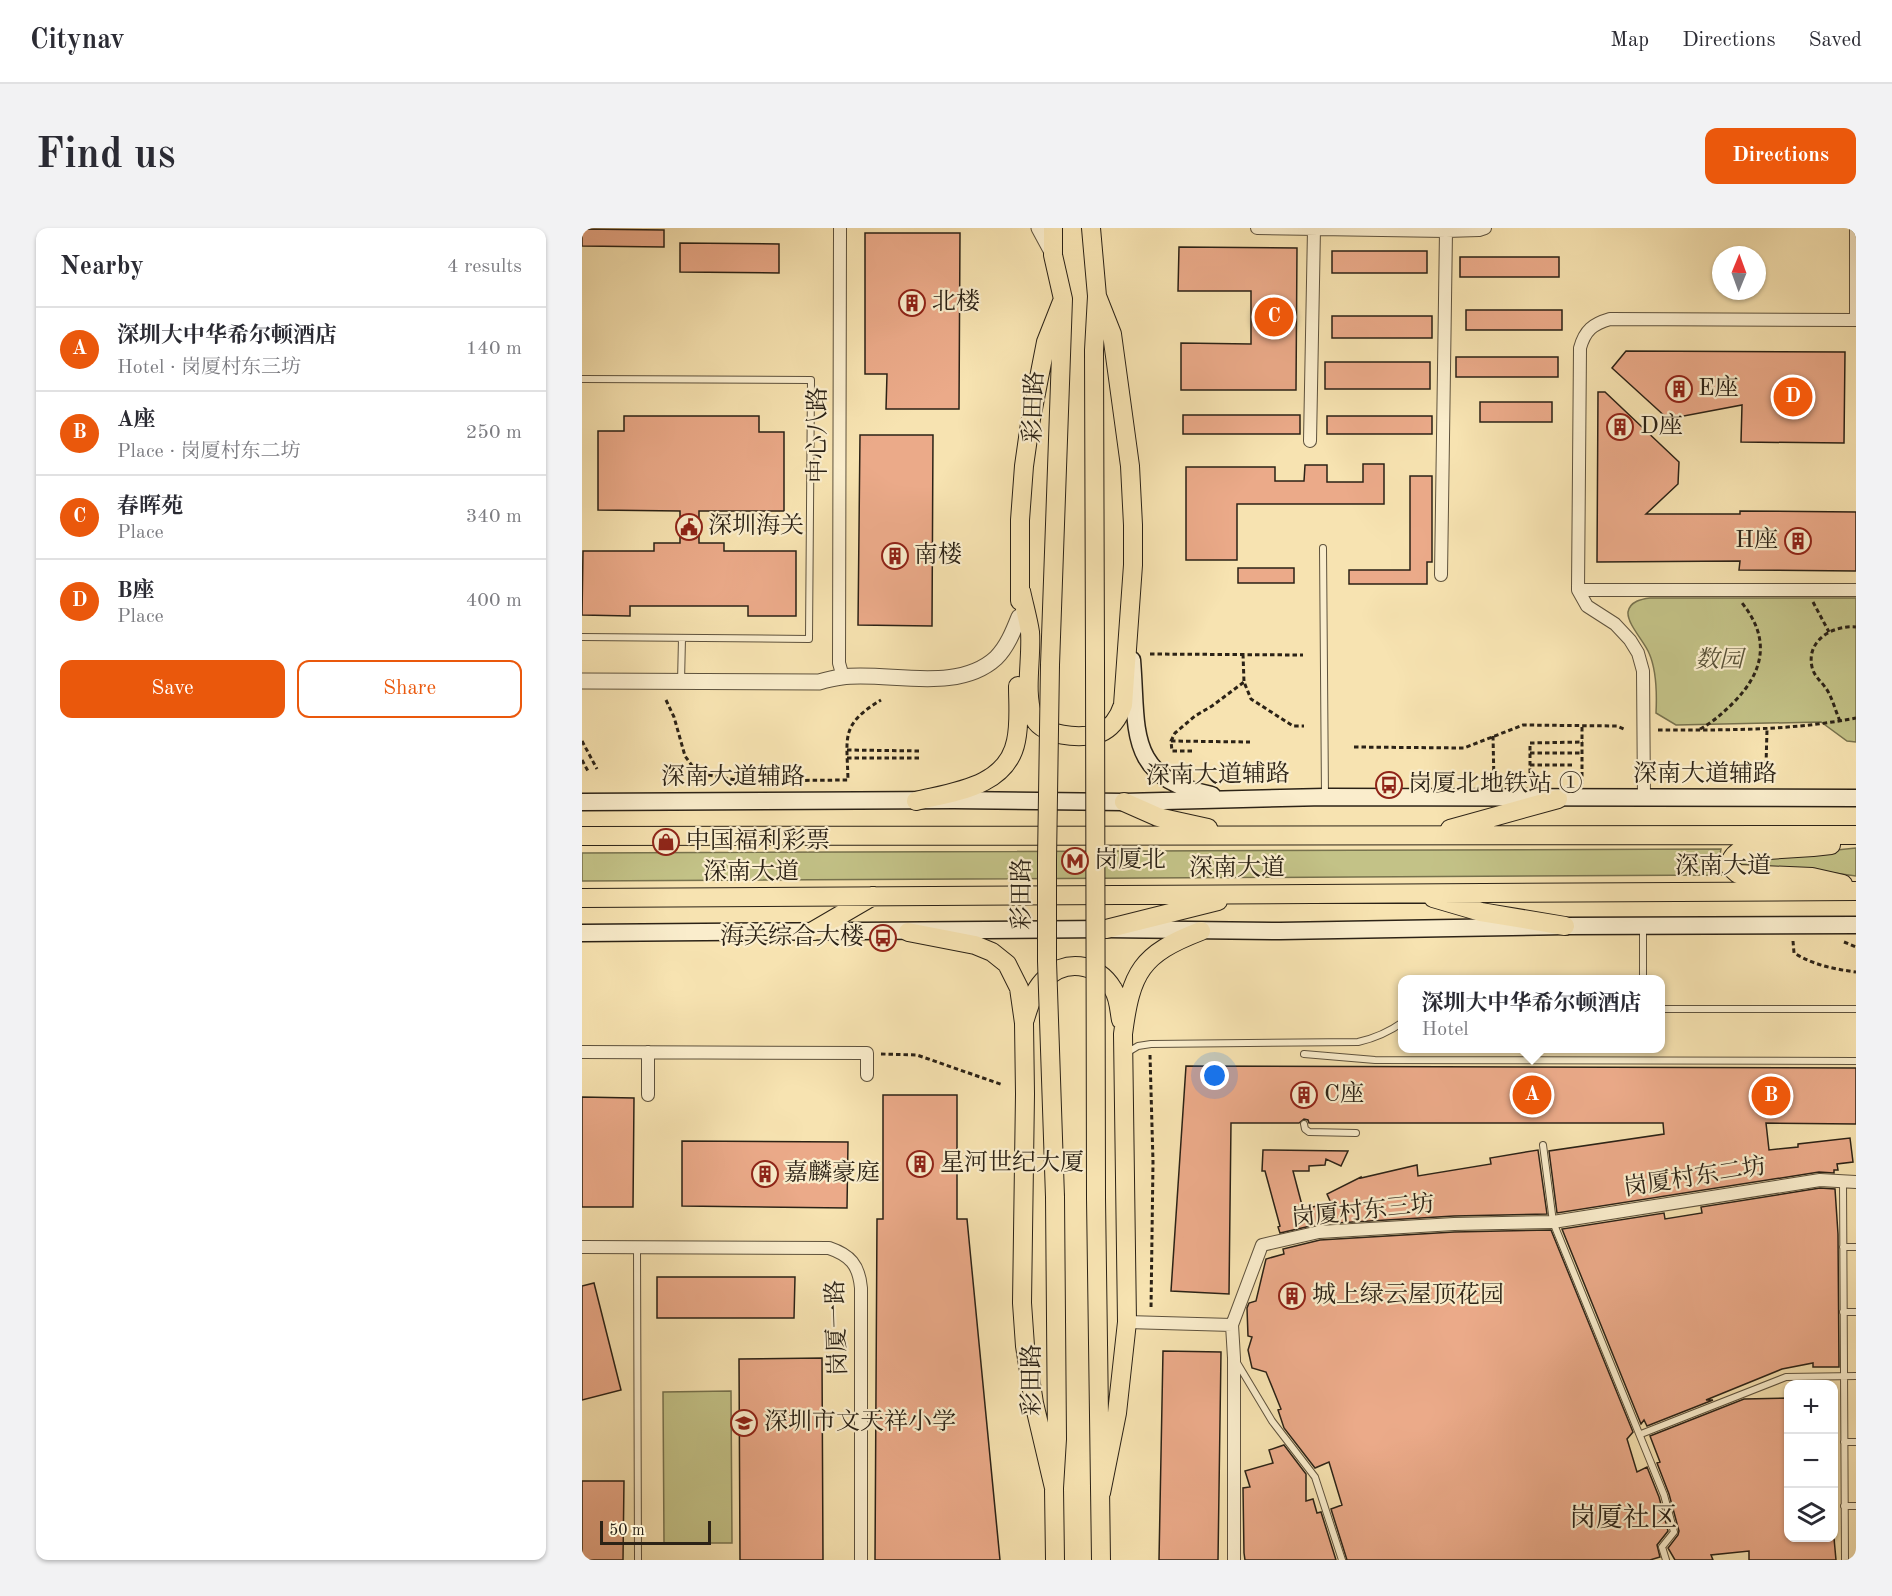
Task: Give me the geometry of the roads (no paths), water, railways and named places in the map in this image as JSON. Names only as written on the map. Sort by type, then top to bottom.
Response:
[{"type":"main road","name":"彩田路","points":[[1053,228],[1053,255],[1063,299],[1050,665],[1047,860],[1047,961],[1055,1197],[1057,1439],[1054,1560]]},
{"type":"main road","points":[[1091,228],[1097,296],[1094,350],[1096,1198],[1101,1560]]},
{"type":"main road","points":[[1021,591],[1030,632],[1033,718],[1041,727],[1066,735],[1101,733],[1117,720],[1123,705],[1134,525],[1130,466],[1112,334],[1097,296]]},
{"type":"main road","points":[[916,801],[981,785],[1010,758],[1016,743],[1021,591],[1020,520],[1024,466],[1046,342],[1063,299]]},
{"type":"main road","points":[[1129,623],[1137,738],[1153,768],[1175,784],[1196,792],[1255,799]]},
{"type":"main road","name":"深南大道辅路","points":[[582,802],[1124,802],[1324,797],[1856,798]]},
{"type":"main road","points":[[1428,835],[1558,799]]},
{"type":"main road","points":[[1124,802],[1158,817],[1236,835]]},
{"type":"main road","name":"深南大道","points":[[582,836],[1856,837]]},
{"type":"main road","points":[[1856,837],[1813,848],[1738,852],[1730,861],[1730,867],[1738,874],[1812,877],[1856,889]]},
{"type":"main road","name":"深南大道","points":[[582,898],[1856,889]]},
{"type":"main road","points":[[1411,892],[1490,914],[1565,926]]},
{"type":"main road","points":[[1106,929],[1257,893]]},
{"type":"main road","points":[[813,931],[874,896]]},
{"type":"main road","points":[[582,933],[1106,929],[1280,931],[1565,926],[1856,925]]},
{"type":"main road","points":[[1101,1493],[1117,1413],[1127,1322],[1124,1057],[1127,1003],[1137,974],[1157,953],[1201,931]]},
{"type":"main road","points":[[908,932],[975,945],[1001,958],[1014,976],[1018,988],[1024,1023],[1023,1314],[1025,1346],[1034,1403],[1054,1488]]},
{"type":"main road","points":[[1024,1023],[1035,992],[1043,981],[1057,970],[1072,966],[1089,967],[1102,975],[1114,990],[1124,1034]]},
{"type":"street","name":"中心八路","points":[[840,228],[839,663],[843,677]]},
{"type":"street","points":[[1039,228],[1053,255]]},
{"type":"street","points":[[1257,228],[1446,231],[1485,228]]},
{"type":"street","points":[[1644,799],[1643,671],[1638,653],[1630,640],[1615,624],[1587,606],[1578,590],[1580,348],[1586,332],[1592,326],[1610,319],[1856,320],[1856,228]]},
{"type":"street","points":[[1310,441],[1314,229]]},
{"type":"street","points":[[1441,575],[1446,231]]},
{"type":"street","points":[[1578,590],[1856,590]]},
{"type":"street","points":[[582,681],[819,682],[843,677],[919,678],[963,674],[978,670],[997,656],[1019,617]]},
{"type":"street","points":[[582,1052],[867,1053],[867,1075]]},
{"type":"street","points":[[648,1052],[648,1095]]},
{"type":"street","name":"岗厦村东二坊","points":[[1553,1222],[1820,1180],[1856,1182]]},
{"type":"street","name":"岗厦村东三坊","points":[[1232,1325],[1262,1245],[1319,1232],[1454,1224],[1553,1222]]},
{"type":"street","name":"岗厦一路","points":[[582,1247],[829,1248],[840,1251],[855,1265],[859,1272],[861,1288],[861,1560]]},
{"type":"street","points":[[1127,1322],[1232,1325],[1234,1560]]},
{"type":"lane","points":[[582,378],[811,380],[809,639],[582,637]]},
{"type":"lane","points":[[1323,548],[1324,797]]},
{"type":"lane","points":[[681,682],[682,638]]},
{"type":"lane","points":[[1643,926],[1643,975]]},
{"type":"lane","points":[[1665,1009],[1856,1009]]},
{"type":"lane","points":[[1124,1057],[1129,1050],[1150,1044],[1358,1042],[1374,1039],[1398,1026]]},
{"type":"lane","points":[[1304,1054],[1375,1060],[1856,1061]]},
{"type":"lane","points":[[1304,1124],[1305,1129],[1309,1132],[1356,1133]]},
{"type":"lane","points":[[1543,1145],[1553,1222],[1664,1495],[1674,1532],[1662,1547],[1666,1560]]},
{"type":"lane","points":[[1842,1181],[1845,1560]]},
{"type":"lane","points":[[637,1247],[638,1560]]},
{"type":"lane","points":[[1843,1247],[1856,1247]]},
{"type":"lane","points":[[1843,1312],[1856,1312]]},
{"type":"lane","points":[[1234,1358],[1272,1421],[1315,1477],[1342,1560]]},
{"type":"lane","points":[[1641,1434],[1785,1377],[1856,1376]]},
{"type":"lane","points":[[1844,1442],[1856,1442]]},
{"type":"lane","points":[[1844,1506],[1856,1506]]},
{"type":"place","name":"北楼","points":[[912,303]]},
{"type":"place","name":"春晖苑","points":[[1274,317]]},
{"type":"place","name":"E座","points":[[1679,389]]},
{"type":"place","name":"B座","points":[[1793,397]]},
{"type":"place","name":"D座","points":[[1620,427]]},
{"type":"place","name":"深圳海关","points":[[689,527]]},
{"type":"place","name":"H座","points":[[1798,541]]},
{"type":"place","name":"南楼","points":[[895,556]]},
{"type":"place","name":"岗厦北地铁站 ①","points":[[1389,785]]},
{"type":"place","name":"中国福利彩票","points":[[666,842]]},
{"type":"place","name":"岗厦北","points":[[1075,861]]},
{"type":"place","name":"海关综合大楼","points":[[883,938]]},
{"type":"place","name":"C座","points":[[1304,1095]]},
{"type":"place","name":"深圳大中华希尔顿酒店","points":[[1532,1095]]},
{"type":"place","name":"A座","points":[[1771,1096]]},
{"type":"place","name":"星河世纪大厦","points":[[920,1164]]},
{"type":"place","name":"嘉麟豪庭","points":[[765,1174]]},
{"type":"place","name":"城上绿云屋顶花园","points":[[1292,1296]]},
{"type":"place","name":"深圳市文天祥小学","points":[[744,1423]]},
{"type":"district","name":"岗厦社区","points":[[1623,1518]]},
{"type":"park label","name":"数园","points":[[1719,661]]}]
